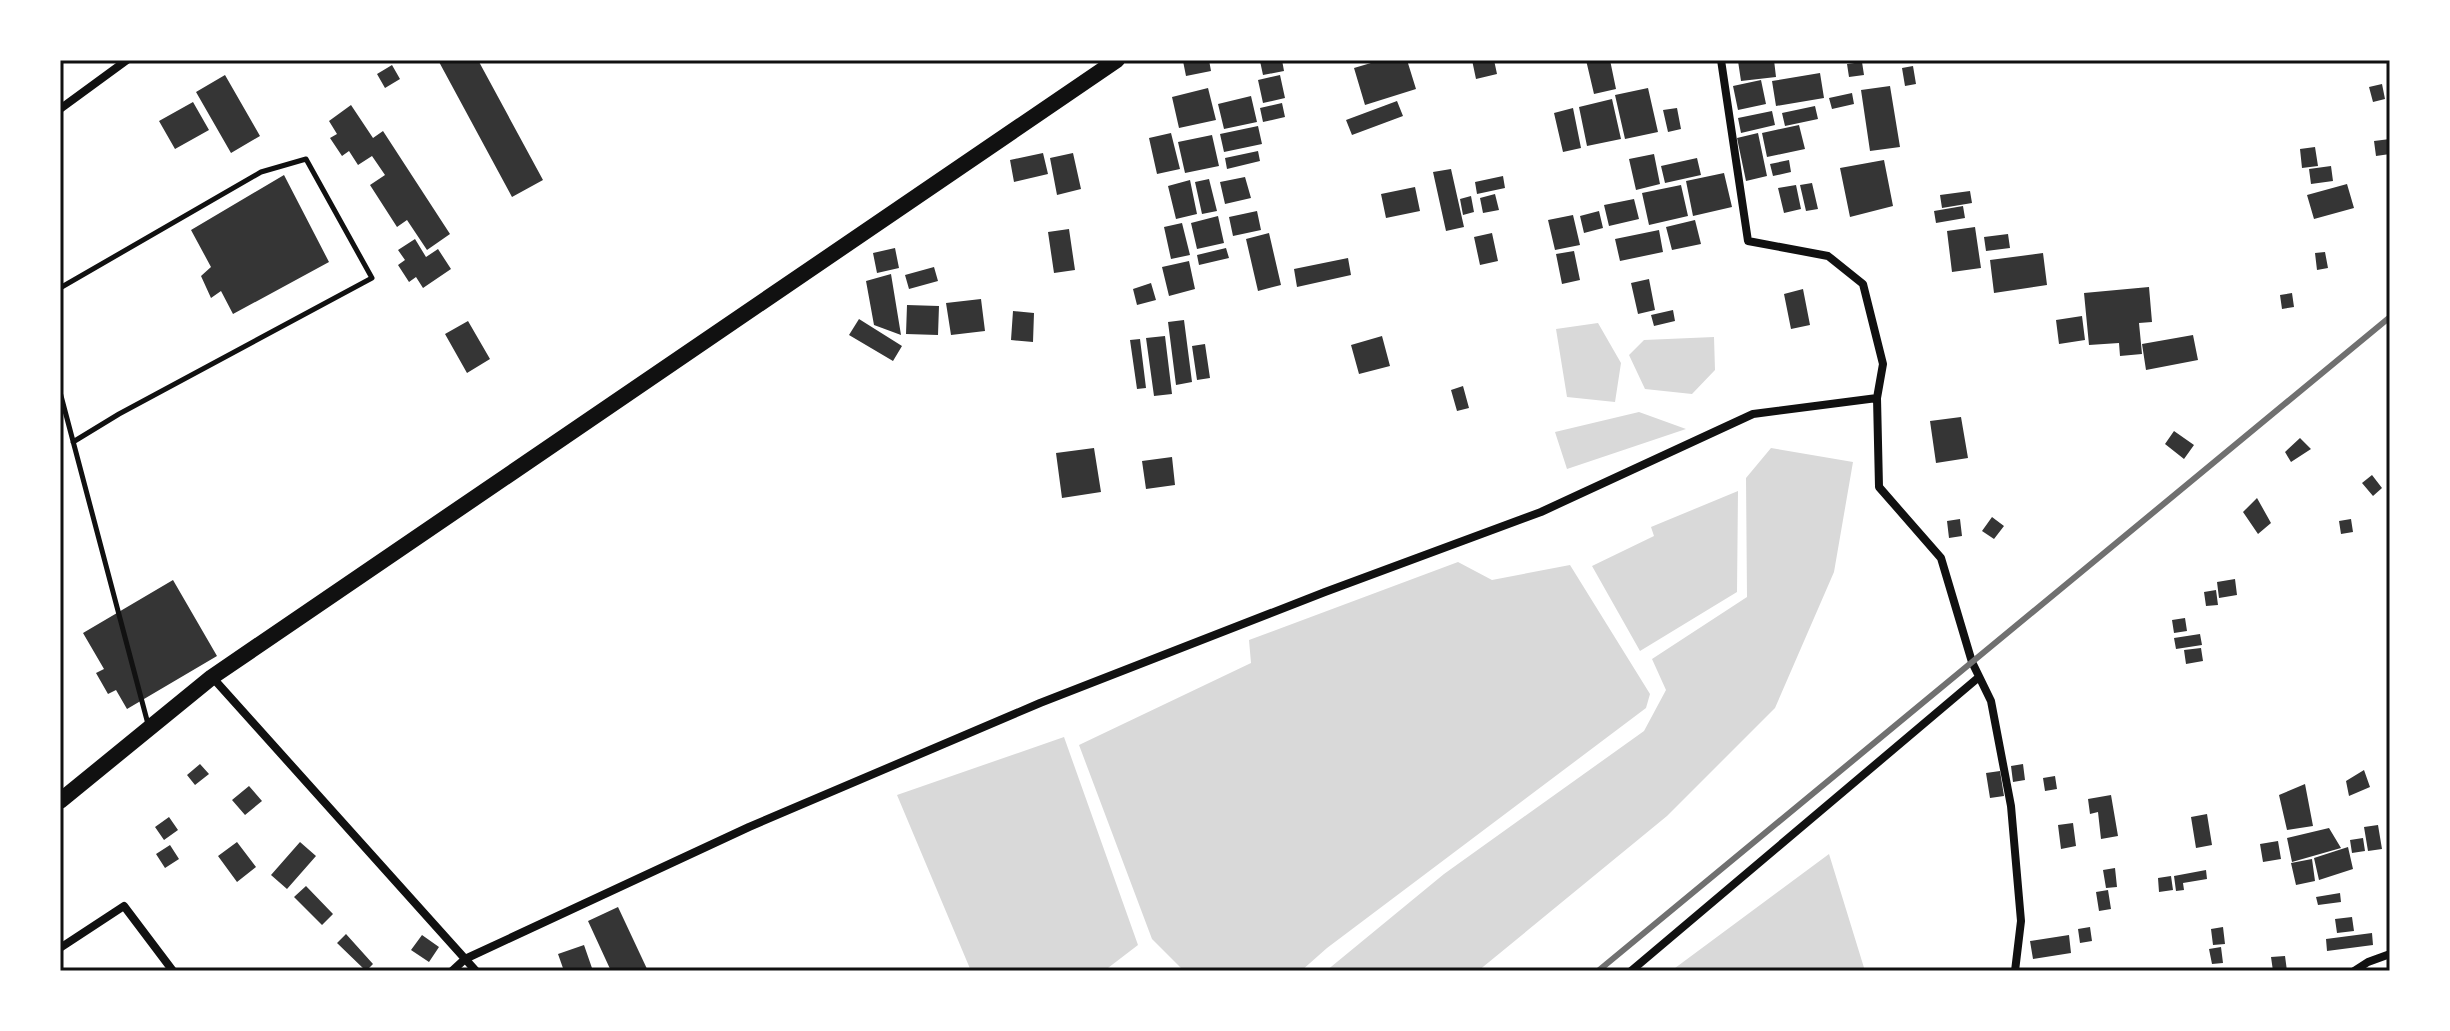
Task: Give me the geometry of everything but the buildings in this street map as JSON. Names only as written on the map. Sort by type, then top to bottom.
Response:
[{"type":"highway","points":[[60,801],[212,677],[1117,60]]},
{"type":"street","points":[[60,109],[127,60]]},
{"type":"street","points":[[1721,60],[1748,241],[1828,256],[1863,284],[1883,364],[1877,398],[1879,487],[1941,558],[1972,662],[1991,701],[2011,806],[2021,921],[2015,971]]},
{"type":"street","points":[[452,971],[465,959],[749,827],[1040,703],[1541,512],[1753,414],[1877,398]]},
{"type":"street","points":[[212,677],[476,971]]},
{"type":"street","points":[[1631,971],[1979,677]]},
{"type":"street","points":[[60,948],[124,906],[173,971]]},
{"type":"street","points":[[2354,971],[2390,954]]},
{"type":"lane","points":[[60,288],[261,172],[306,159],[372,278],[119,414],[73,442]]},
{"type":"lane","points":[[60,392],[149,729]]},
{"type":"shaded area","points":[[1598,323],[1621,363],[1615,402],[1567,397],[1556,329]]},
{"type":"shaded area","points":[[1714,337],[1715,370],[1692,394],[1645,389],[1629,355],[1644,340]]},
{"type":"shaded area","points":[[1639,412],[1686,429],[1567,469],[1555,432]]},
{"type":"shaded area","points":[[1771,448],[1853,462],[1834,572],[1775,708],[1667,816],[1478,971],[1326,971],[1444,874],[1644,731],[1666,690],[1652,659],[1747,597],[1746,478]]},
{"type":"shaded area","points":[[1738,491],[1737,592],[1640,651],[1592,566],[1654,536],[1651,527]]},
{"type":"shaded area","points":[[1458,562],[1492,580],[1570,565],[1650,694],[1646,708],[1327,948],[1301,971],[1184,971],[1152,939],[1079,745],[1251,663],[1249,640]]},
{"type":"shaded area","points":[[1064,737],[1138,945],[1104,971],[971,971],[897,795]]},
{"type":"shaded area","points":[[1829,854],[1865,971],[1671,971]]},
{"type":"railway","points":[[1598,971],[2390,317]]}]
